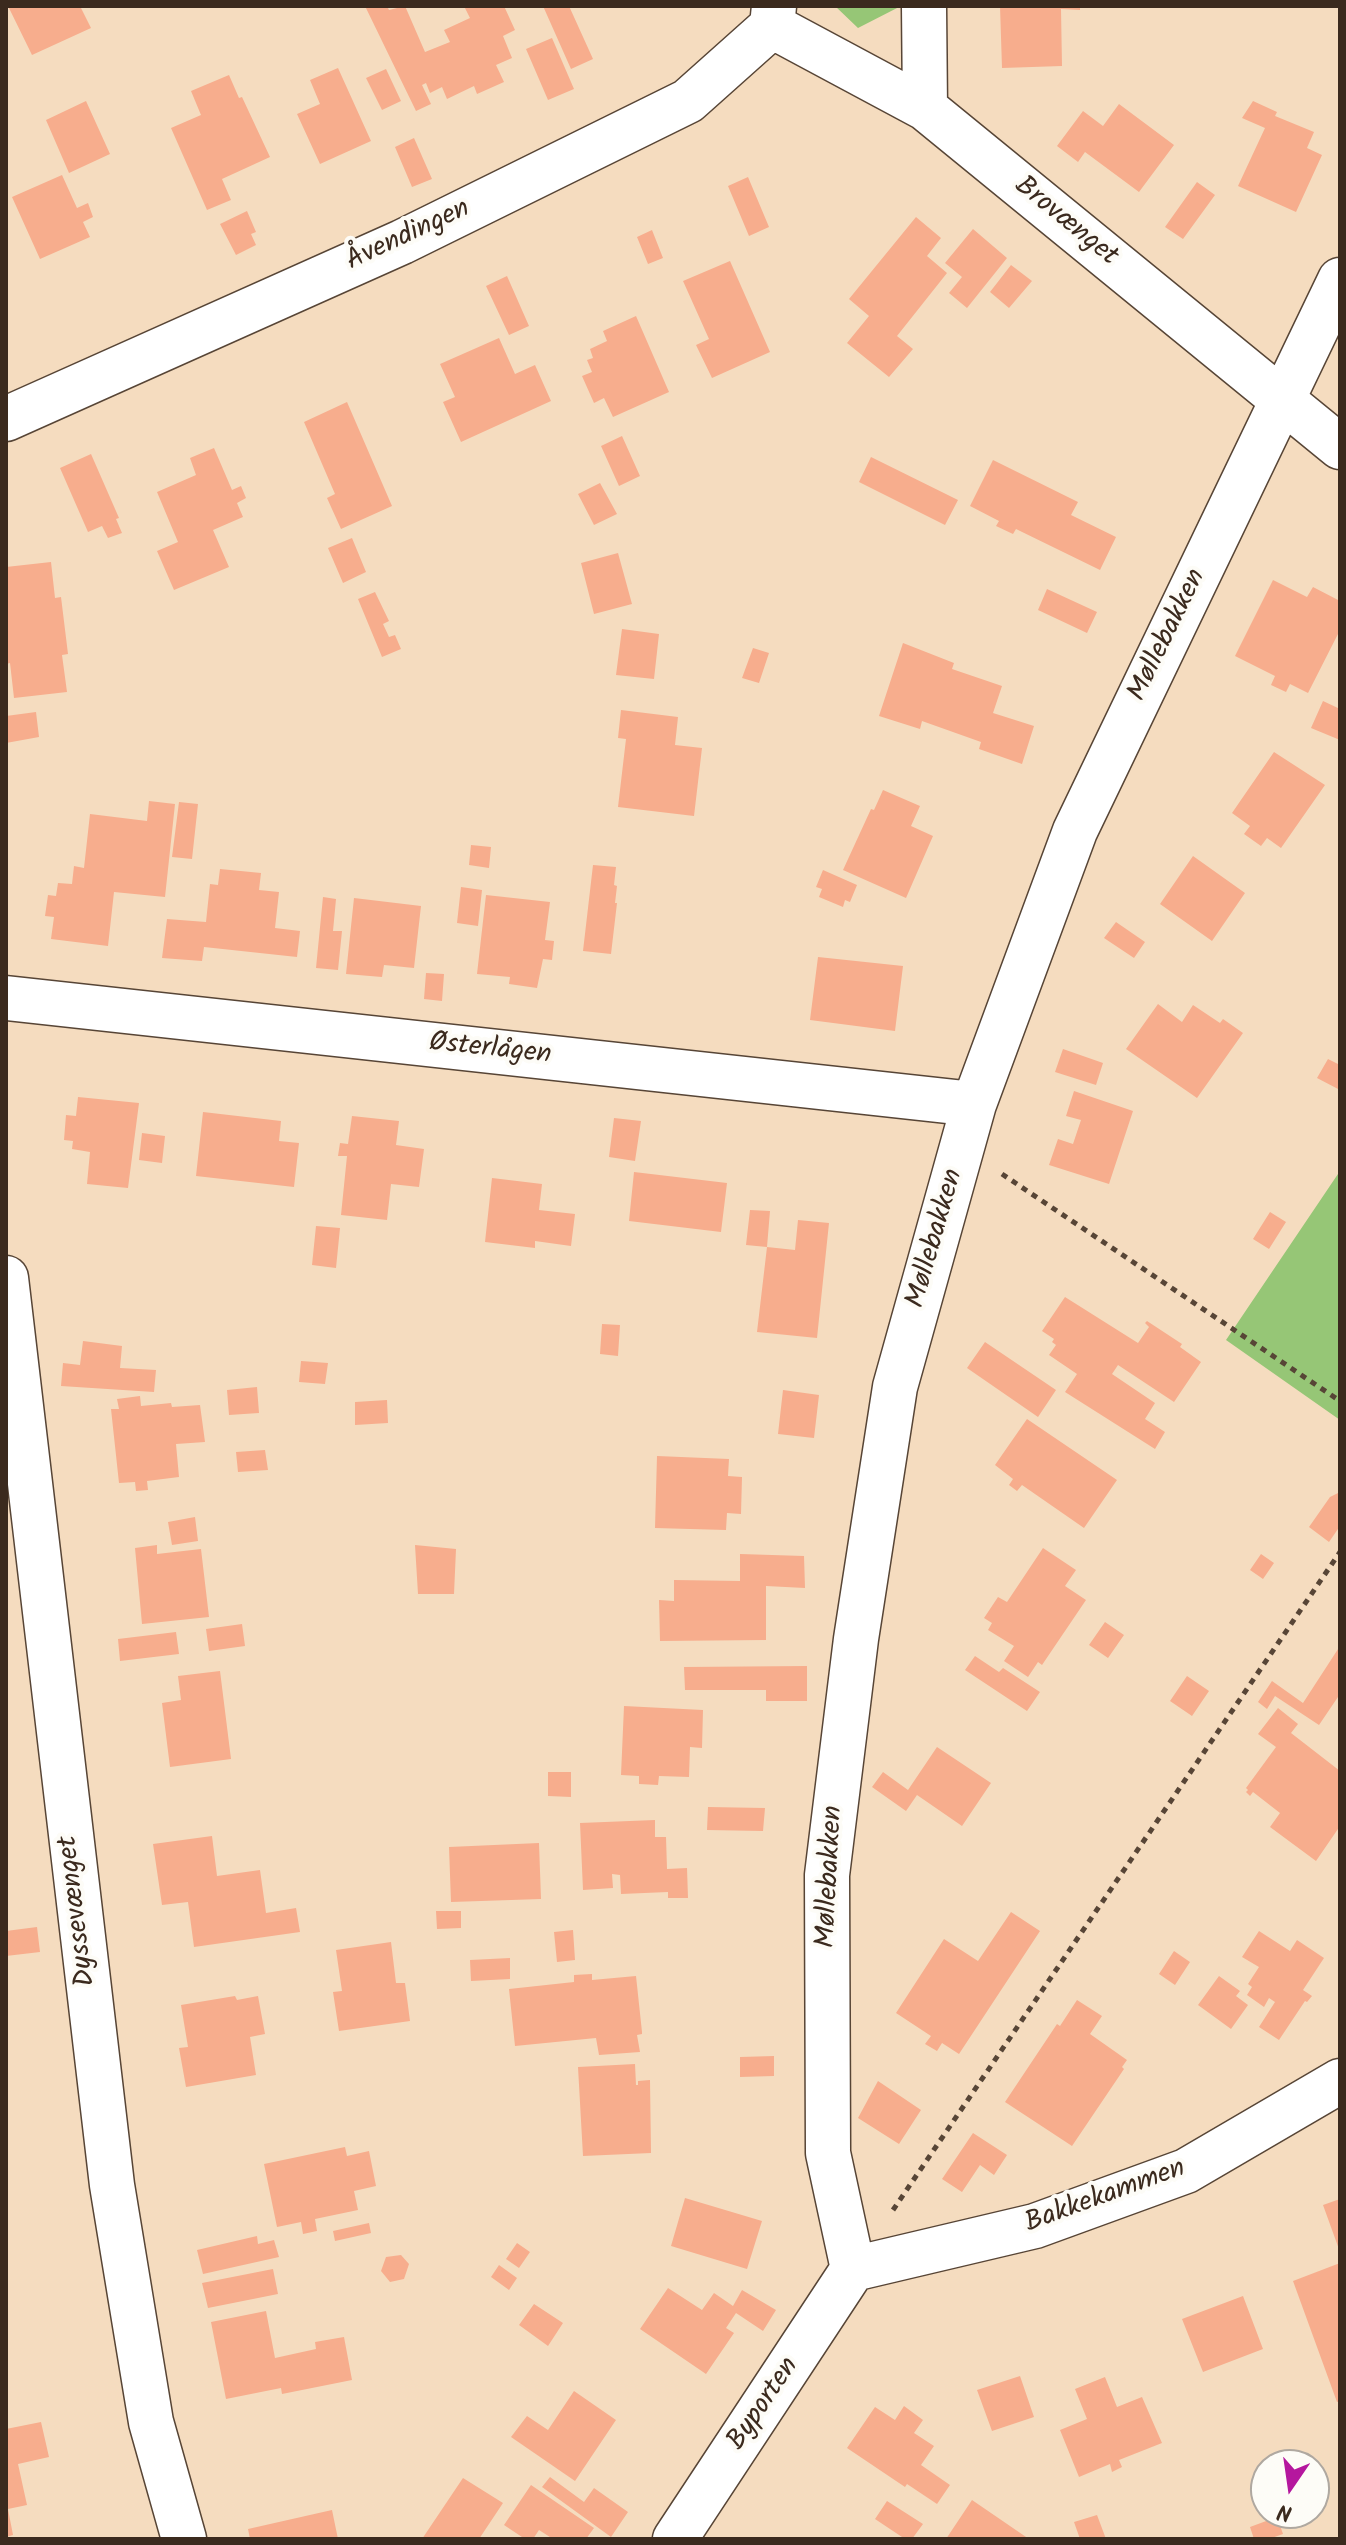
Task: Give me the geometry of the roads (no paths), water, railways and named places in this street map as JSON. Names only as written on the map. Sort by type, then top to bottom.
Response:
[{"type":"street","points":[[924,6],[925,108]]},
{"type":"street","name":"Brovænget","points":[[773,16],[925,108],[1340,447]]},
{"type":"street","name":"Åvendingen","points":[[6,419],[402,242],[688,101],[773,16]]},
{"type":"street","name":"Møllebakken","points":[[853,2269],[828,2153],[827,1875],[856,1639],[895,1387],[974,1104],[1075,831],[1340,280]]},
{"type":"street","name":"Østerlågen","points":[[6,998],[974,1104]]},
{"type":"street","name":"Dyssevænget","points":[[6,1278],[112,2185],[151,2422],[184,2539]]},
{"type":"street","name":"Bakkekammen","points":[[853,2269],[1035,2226],[1186,2171],[1340,2081]]},
{"type":"street","name":"Byporten","points":[[675,2539],[853,2269]]}]
